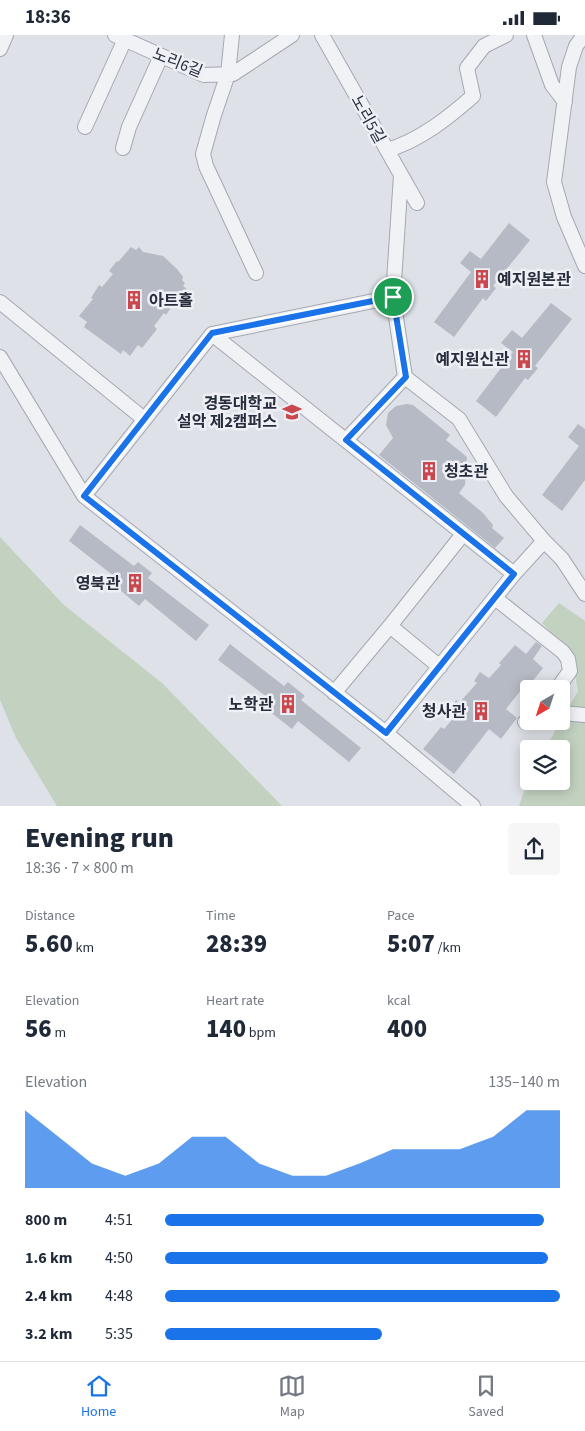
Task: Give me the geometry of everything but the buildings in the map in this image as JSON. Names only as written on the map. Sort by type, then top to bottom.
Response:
[{"type":"street","points":[[0,49],[6,35]]},
{"type":"street","points":[[232,35],[228,74],[203,154],[206,167],[256,273]]},
{"type":"street","name":"노리6길","points":[[120,37],[204,75],[233,74],[292,35]]},
{"type":"street","name":"노리5길","points":[[322,35],[417,203]]},
{"type":"street","points":[[386,150],[404,145],[441,122],[473,96],[467,69],[484,46],[506,35]]},
{"type":"street","points":[[534,35],[552,85],[565,102]]},
{"type":"street","points":[[584,35],[576,46],[569,67],[554,181],[564,217],[585,266]]},
{"type":"street","points":[[85,127],[120,37]]},
{"type":"street","points":[[123,148],[128,127],[161,56]]},
{"type":"street","points":[[401,175],[393,297],[406,377],[459,419],[506,495],[544,541],[562,559],[585,594]]},
{"type":"street","points":[[84,496],[212,333],[393,297]]},
{"type":"street","points":[[0,302],[6,312],[144,419]]},
{"type":"street","points":[[212,333],[514,574]]},
{"type":"street","points":[[0,357],[84,496],[386,733],[473,806]]},
{"type":"street","points":[[346,440],[406,377]]},
{"type":"street","points":[[334,693],[463,534]]},
{"type":"street","points":[[386,733],[514,574],[544,541]]},
{"type":"street","points":[[495,598],[563,652],[568,659],[570,671],[564,680]]},
{"type":"street","points":[[390,626],[440,667]]},
{"type":"street","points":[[570,714],[585,715]]},
{"type":"green space","points":[[0,537],[64,605],[162,683],[282,806],[57,806],[16,738],[0,700]]},
{"type":"green space","points":[[559,603],[585,621],[585,806],[519,806],[524,790],[570,790],[570,740],[550,740],[556,730],[570,730],[570,705],[578,691],[571,653],[542,623]]},
{"type":"place","name":"예지원본관","points":[[482,279]]},
{"type":"place","name":"아트홀","points":[[134,300]]},
{"type":"place","name":"예지원신관","points":[[524,359]]},
{"type":"place","name":"경동대학교 설악 제2캠퍼스","points":[[292,412]]},
{"type":"place","name":"청초관","points":[[429,471]]},
{"type":"place","name":"영북관","points":[[135,583]]},
{"type":"place","name":"노학관","points":[[288,704]]},
{"type":"place","name":"청사관","points":[[481,711]]},
{"type":"route","points":[[393,297],[406,377],[346,440],[514,574],[386,733],[84,496],[212,333],[393,297]]}]
